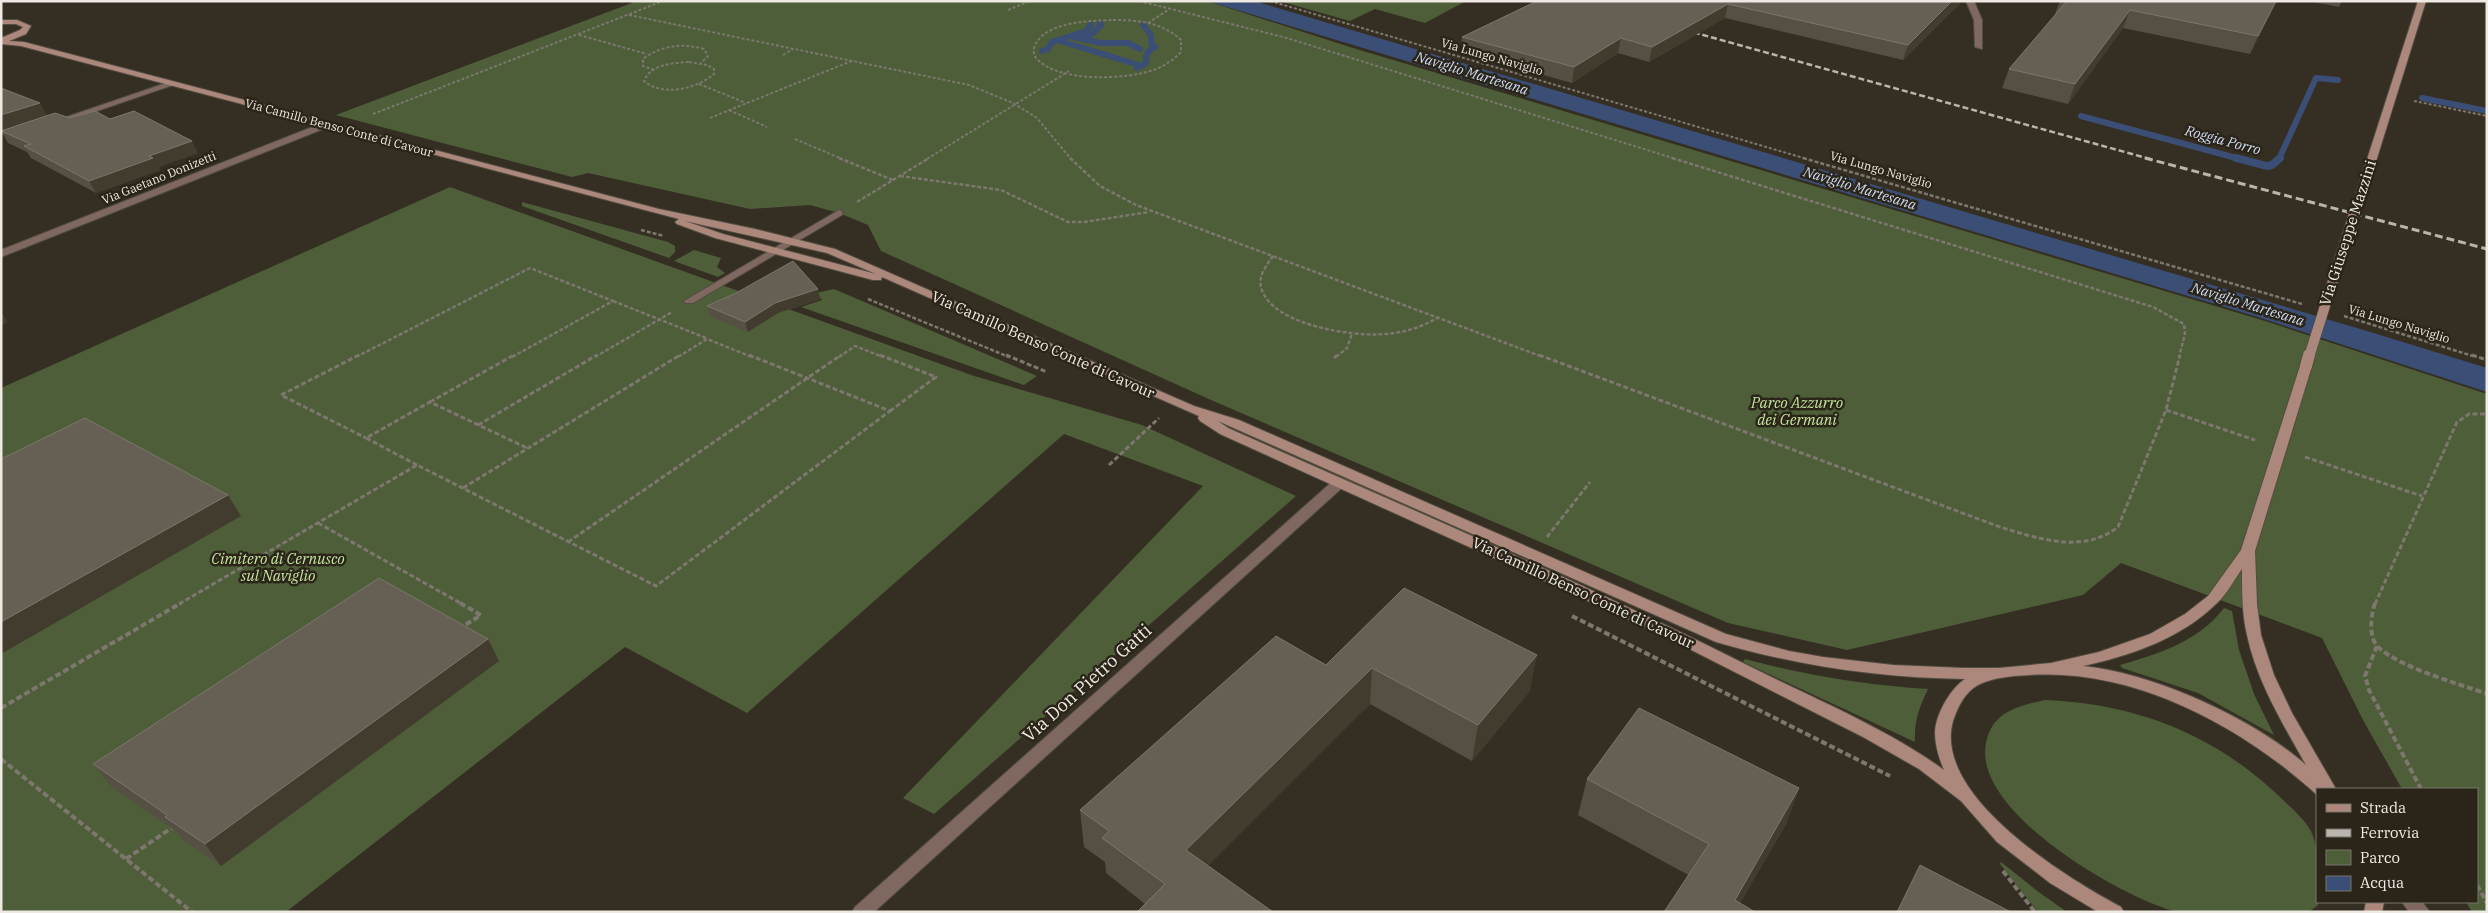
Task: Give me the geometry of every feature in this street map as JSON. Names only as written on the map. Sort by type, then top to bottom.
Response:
[{"type":"street","points":[[1970,1],[1978,20],[1979,47]]},
{"type":"street","name":"Via Giuseppe Mazzini","points":[[2045,669],[2101,657],[2142,644],[2174,628],[2213,599],[2248,551],[2422,1]]},
{"type":"street","points":[[1,22],[25,25],[26,30],[19,39]]},
{"type":"street","name":"Via Camillo Benso Conte di Cavour","points":[[1,42],[19,39],[172,84],[658,212],[755,232],[831,251],[897,282],[1190,409],[1235,423],[1721,638],[1776,654],[1856,666],[1931,673],[1998,673]]},
{"type":"street","points":[[48,125],[172,84]]},
{"type":"street","name":"Via Gaetano Donizetti","points":[[1,254],[325,125]]},
{"type":"street","name":"Via Camillo Benso Conte di Cavour","points":[[658,212],[704,231],[897,282]]},
{"type":"street","points":[[689,301],[839,213]]},
{"type":"street","name":"Via Camillo Benso Conte di Cavour","points":[[1190,409],[1224,431],[1655,625],[1869,733],[1925,765],[1966,796]]},
{"type":"street","name":"Via Don Pietro Gatti","points":[[860,912],[1338,482]]},
{"type":"street","name":"Via Giuseppe Mazzini","points":[[2248,551],[2252,616],[2259,654],[2272,685],[2327,788]]},
{"type":"street","points":[[2116,912],[2036,864],[2008,840],[1966,796],[1947,759],[1943,732],[1944,718],[1960,691],[1969,683],[1998,673],[2045,669],[2109,677],[2158,690],[2184,701],[2261,741],[2283,755],[2321,788]]},
{"type":"path","points":[[339,128],[664,1]]},
{"type":"path","points":[[1008,10],[1030,1]]},
{"type":"path","points":[[629,15],[963,83],[1014,104],[1048,128],[1077,166],[1096,184],[1116,196],[1152,211],[2000,527],[2054,540],[2089,542],[2104,537],[2118,527],[2166,410],[2186,327],[2177,318],[2153,307],[1287,38],[1168,10],[1139,1]]},
{"type":"path","name":"Via Lungo Naviglio","points":[[1270,1],[2310,306]]},
{"type":"path","points":[[1147,24],[1168,10]]},
{"type":"path","points":[[1118,20],[1167,29],[1181,40],[1181,52],[1172,61],[1154,69],[1122,76],[1096,77],[1068,72],[1045,65],[1035,56],[1035,45],[1046,34],[1066,26],[1093,21],[1118,20]]},
{"type":"path","points":[[578,34],[648,54]]},
{"type":"path","points":[[654,70],[642,63],[643,59],[648,54],[671,47],[697,47],[708,53],[708,57],[700,63]]},
{"type":"path","points":[[783,55],[794,48]]},
{"type":"path","points":[[710,118],[854,60]]},
{"type":"path","points":[[677,63],[700,63],[710,66],[714,72],[711,78],[699,84],[677,89],[653,87],[645,83],[644,80],[654,70],[677,63]]},
{"type":"path","points":[[839,213],[1068,72]]},
{"type":"path","points":[[699,84],[746,103]]},
{"type":"path","points":[[2391,97],[2487,116]]},
{"type":"path","points":[[729,110],[767,127]]},
{"type":"path","points":[[795,139],[894,180]]},
{"type":"path","points":[[899,176],[1001,190],[1068,222],[1084,222],[1152,211]]},
{"type":"path","points":[[633,228],[670,238]]},
{"type":"path","points":[[1274,256],[1264,269],[1261,280],[1264,292],[1274,306],[1284,314],[1307,325],[1352,334],[1376,335],[1404,331],[1439,317]]},
{"type":"path","points":[[568,542],[808,378],[855,346],[936,377],[656,586],[568,542],[281,395],[530,268],[659,320],[707,338],[808,378],[890,411]]},
{"type":"path","points":[[864,298],[1053,374]]},
{"type":"path","points":[[366,438],[612,301]]},
{"type":"path","points":[[478,425],[689,301]]},
{"type":"path","name":"Via Lungo Naviglio","points":[[2337,314],[2487,360]]},
{"type":"path","points":[[1334,358],[1347,348],[1352,334]]},
{"type":"path","points":[[463,488],[707,338]]},
{"type":"path","points":[[430,402],[527,449]]},
{"type":"path","points":[[2166,410],[2255,440]]},
{"type":"path","points":[[1151,414],[1168,422]]},
{"type":"path","points":[[2487,414],[2469,414],[2457,422],[2374,606],[2371,632],[2377,646],[2403,663],[2487,694]]},
{"type":"path","points":[[1109,465],[1159,418]]},
{"type":"path","points":[[2306,457],[2422,496]]},
{"type":"path","points":[[1,708],[417,465]]},
{"type":"path","points":[[1541,544],[1590,482]]},
{"type":"path","points":[[318,523],[480,615],[456,631]]},
{"type":"path","points":[[1568,614],[1894,778]]},
{"type":"path","points":[[2377,646],[2365,676],[2369,690],[2420,788]]},
{"type":"path","points":[[1,759],[192,912]]},
{"type":"path","points":[[126,859],[175,825]]},
{"type":"path","points":[[2002,870],[2035,912]]},
{"type":"path","points":[[2478,887],[2487,902]]},
{"type":"green space","name":"Parco Azzurro dei Germani","points":[[637,1],[1207,1],[1353,48],[2265,321],[2487,394],[2487,912],[2472,912],[2467,903],[2478,903],[2478,788],[2401,788],[2363,720],[2322,638],[2121,563],[2083,595],[1847,650],[1728,623],[1211,400],[881,251],[868,225],[839,213],[810,205],[750,209],[588,173],[572,177],[336,115]]},
{"type":"green space","points":[[1279,1],[1466,1],[1425,23],[1375,9],[1350,21]]},
{"type":"green space","name":"Cimitero di Cernusco sul Naviglio","points":[[450,187],[974,376],[1142,425],[1296,496],[934,814],[903,798],[1203,486],[1064,434],[747,713],[625,647],[286,912],[1,912],[1,388]]},
{"type":"green space","points":[[522,202],[668,242],[675,246],[675,252],[669,258],[522,206]]},
{"type":"green space","points":[[694,250],[721,258],[717,267],[725,273],[718,277],[674,261]]},
{"type":"green space","points":[[834,289],[1037,376],[1024,385],[801,307],[822,300],[816,293]]},
{"type":"green space","points":[[2224,608],[2232,611],[2239,650],[2254,694],[2274,735],[2198,693],[2122,668],[2120,665],[2163,651],[2190,638],[2214,620]]},
{"type":"green space","points":[[1745,659],[1790,670],[1836,678],[1928,689],[1918,715],[1915,728],[1915,742],[1743,662]]},
{"type":"green space","points":[[2045,700],[2111,708],[2171,726],[2200,739],[2227,755],[2279,796],[2311,830],[2315,841],[2316,903],[2318,905],[2309,912],[2173,911],[2119,888],[2086,869],[2025,822],[2002,796],[1988,769],[1986,743],[1989,732],[2000,717],[2025,705]]},
{"type":"green space","points":[[2001,862],[2067,912],[2038,912],[2000,864]]},
{"type":"water","name":"Naviglio Martesana","points":[[1207,1],[1254,1],[2377,334],[2487,368],[2487,392],[2258,317]]},
{"type":"building","points":[[1537,1],[1952,1],[1908,45],[1728,4],[1652,47],[1621,38],[1574,67],[1462,37]]},
{"type":"building","points":[[2067,1],[2276,1],[2258,36],[2130,10],[2075,84],[2009,69]]},
{"type":"building","points":[[1,88],[40,103],[1,115]]},
{"type":"building","points":[[95,111],[110,119],[134,111],[192,141],[149,156],[153,158],[89,181],[24,146],[31,144],[1,131],[55,113],[70,118]]},
{"type":"building","points":[[793,261],[818,289],[775,303],[745,322],[707,306],[736,293]]},
{"type":"building","points":[[85,418],[228,495],[1,622],[1,459]]},
{"type":"building","points":[[379,578],[488,639],[205,844],[165,817],[167,815],[93,764]]},
{"type":"building","points":[[1404,588],[1537,655],[1478,725],[1372,668],[1186,850],[1273,912],[1137,912],[1165,884],[1102,838],[1109,831],[1080,810],[1276,636],[1326,665]]},
{"type":"building","points":[[1639,708],[1799,788],[1735,900],[1755,912],[1664,912],[1709,844],[1587,779]]},
{"type":"building","points":[[1920,865],[2011,912],[1897,912]]},
{"type":"waterway","points":[[1082,36],[1092,34],[1101,25],[1100,23]]},
{"type":"waterway","points":[[1058,40],[1086,31],[1091,25]]},
{"type":"waterway","points":[[1141,66],[1146,63],[1148,53],[1155,47],[1151,43],[1151,35],[1143,25]]},
{"type":"waterway","points":[[1074,37],[1101,43],[1128,43],[1140,49]]},
{"type":"waterway","points":[[1042,51],[1048,49],[1052,42],[1058,40]]},
{"type":"waterway","points":[[1058,40],[1141,66]]},
{"type":"waterway","points":[[1137,68],[1141,66]]},
{"type":"waterway","name":"Roggia Porro","points":[[2279,159],[2316,78],[2338,80]]},
{"type":"waterway","name":"Roggia Porro","points":[[2422,98],[2487,111]]},
{"type":"waterway","name":"Roggia Porro","points":[[2081,116],[2240,159]]},
{"type":"waterway","name":"Roggia Porro","points":[[2236,158],[2267,166],[2272,165],[2279,159]]},
{"type":"railway","points":[[1685,30],[2150,159]]},
{"type":"railway","points":[[2145,158],[2487,249]]}]
